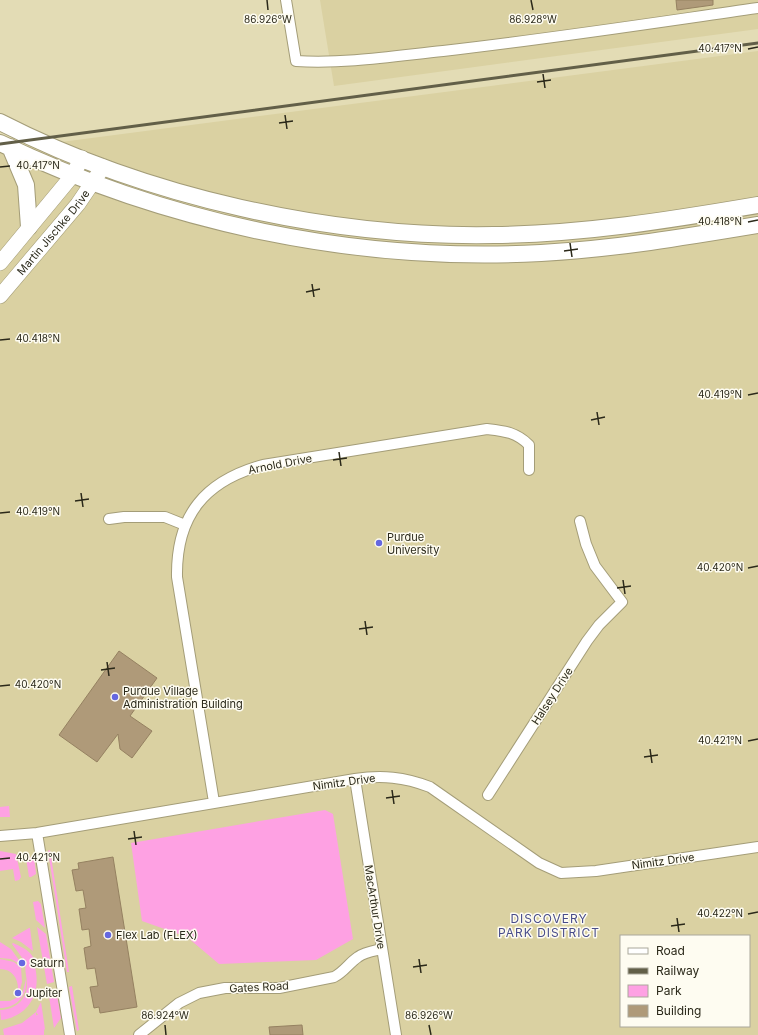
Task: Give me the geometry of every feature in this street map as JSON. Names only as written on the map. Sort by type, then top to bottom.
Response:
[{"type":"main road","points":[[0,122],[103,167],[209,200],[317,222],[408,233],[493,235],[579,231],[634,225],[758,205]]},
{"type":"main road","points":[[5,145],[72,176],[180,212],[267,233],[316,241],[408,251],[493,254],[589,250],[659,241],[758,225]]},
{"type":"main road","points":[[5,145],[26,185],[30,227]]},
{"type":"main road","name":"Martin Jischke Drive","points":[[0,263],[72,176],[82,158]]},
{"type":"main road","name":"Martin Jischke Drive","points":[[0,296],[93,183],[103,167]]},
{"type":"street","points":[[286,0],[296,61],[310,62],[363,59],[510,43],[758,8]]},
{"type":"street","name":"Arnold Drive","points":[[214,802],[177,577],[178,546],[184,525],[197,504],[224,480],[244,470],[487,429],[510,432],[521,438],[529,445],[529,470]]},
{"type":"street","points":[[109,519],[124,517],[165,517],[184,525]]},
{"type":"street","name":"Halsey Drive","points":[[488,795],[599,625],[622,602],[595,566],[586,544],[580,521]]},
{"type":"street","name":"Nimitz Drive","points":[[0,836],[37,833],[355,779],[390,776],[410,780],[430,788],[539,863],[561,873],[596,871],[758,847]]},
{"type":"street","name":"MacArthur Drive","points":[[355,779],[396,1035]]},
{"type":"street","points":[[37,833],[70,1035]]},
{"type":"street","name":"Gates Road","points":[[139,1035],[179,1004],[199,993],[225,988],[279,988],[334,977],[341,973],[357,958],[368,952],[382,949]]},
{"type":"shaded area","points":[[320,0],[758,0],[758,29],[334,86]]},
{"type":"shaded area","name":"Purdue University","points":[[758,51],[758,1035],[0,1035],[0,150]]},
{"type":"green space","points":[[9,806],[10,817],[0,817],[0,807]]},
{"type":"green space","points":[[325,810],[333,814],[353,939],[316,960],[219,964],[187,937],[142,921],[131,843]]},
{"type":"green space","points":[[50,850],[69,972],[67,972],[48,851]]},
{"type":"green space","points":[[0,851],[16,854],[21,877],[19,880],[15,881],[13,869],[0,871]]},
{"type":"green space","points":[[34,857],[36,874],[29,877],[26,858]]},
{"type":"green space","points":[[38,901],[41,904],[45,928],[36,920],[33,902]]},
{"type":"green space","points":[[37,927],[46,934],[54,982],[47,984]]},
{"type":"green space","points":[[29,928],[33,951],[21,942],[12,938]]},
{"type":"green space","points":[[0,942],[11,949],[19,960],[18,963],[11,959],[0,958]]},
{"type":"green space","points":[[13,943],[27,950],[33,957],[37,981],[36,990],[29,1004],[24,1010],[18,1015],[1,1020],[0,1010],[5,1010],[19,1003],[25,995],[26,990],[26,963],[12,944]]},
{"type":"green space","points":[[0,959],[14,962],[21,968],[22,982],[20,989],[18,989],[17,981],[11,972],[0,969]]},
{"type":"green space","points":[[26,979],[25,991],[20,1000],[11,1006],[0,1008],[0,1001],[10,1001],[22,995]]},
{"type":"green space","points":[[72,986],[79,1030],[77,1031],[69,987]]},
{"type":"green space","points":[[48,990],[56,990],[61,1018],[54,1028]]},
{"type":"green space","points":[[41,1002],[45,1029],[44,1035],[4,1035],[3,1029],[22,1023],[36,1012]]},
{"type":"building","points":[[676,0],[713,0],[713,5],[677,10]]},
{"type":"building","name":"Purdue Village Administration Building","points":[[119,651],[157,678],[130,716],[152,731],[132,758],[120,749],[118,734],[97,762],[59,735]]},
{"type":"building","name":"Flex Lab (FLEX)","points":[[113,857],[137,1007],[100,1013],[99,1007],[94,1008],[90,987],[98,986],[95,968],[87,969],[84,948],[91,946],[89,929],[82,930],[79,909],[86,908],[83,890],[76,891],[72,870],[79,869],[78,863]]},
{"type":"building","points":[[302,1025],[303,1035],[270,1035],[269,1027]]},
{"type":"railway","points":[[0,144],[758,43]]},
{"type":"place","name":"Purdue University","points":[[379,543]]},
{"type":"place","name":"Purdue Village Administration Building","points":[[115,697]]},
{"type":"place","name":"Flex Lab (FLEX)","points":[[108,935]]},
{"type":"place","name":"Saturn","points":[[22,963]]},
{"type":"place","name":"Jupiter","points":[[18,993]]},
{"type":"district","name":"DISCOVERY PARK DISTRICT","points":[[549,926]]}]
